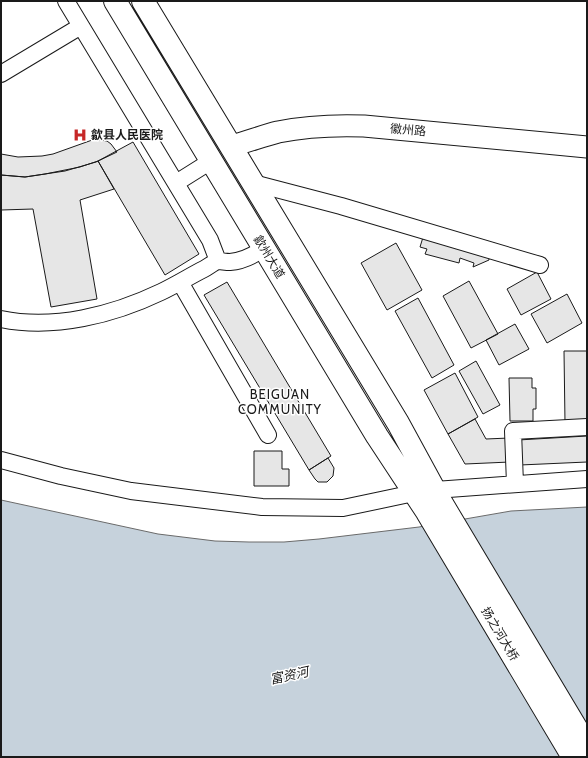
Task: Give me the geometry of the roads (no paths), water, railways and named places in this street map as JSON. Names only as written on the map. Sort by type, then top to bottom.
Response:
[{"type":"highway","name":"歙州大道","points":[[114,1],[377,436],[429,499]]},
{"type":"highway","name":"歙州大道","points":[[143,1],[398,423],[429,499]]},
{"type":"highway","name":"扬之河大桥","points":[[429,499],[587,746]]},
{"type":"highway","name":"扬之河大桥","points":[[429,499],[573,757]]},
{"type":"main road","name":"徽州路","points":[[231,146],[277,133],[322,126],[343,125],[587,147]]},
{"type":"street","points":[[66,1],[210,240],[218,261]]},
{"type":"street","points":[[1,74],[81,26]]},
{"type":"street","points":[[176,183],[211,161]]},
{"type":"street","points":[[253,183],[341,206],[540,265]]},
{"type":"street","points":[[1,319],[17,322],[39,323],[81,318],[122,308],[161,292],[218,261],[248,258],[264,248]]},
{"type":"street","points":[[180,282],[268,435]]},
{"type":"street","points":[[515,484],[513,431],[587,427]]},
{"type":"street","points":[[1,460],[110,487],[166,496],[262,507],[343,508],[429,499],[515,484],[587,479]]},
{"type":"water","name":"富资河","points":[[1,500],[158,534],[215,541],[249,542],[284,542],[319,539],[419,527],[511,511],[587,507],[587,756],[1,757]]},
{"type":"place","name":"歙县人民医院","points":[[80,135]]},
{"type":"district","name":"BEIGUAN COMMUNITY","points":[[280,402]]}]
